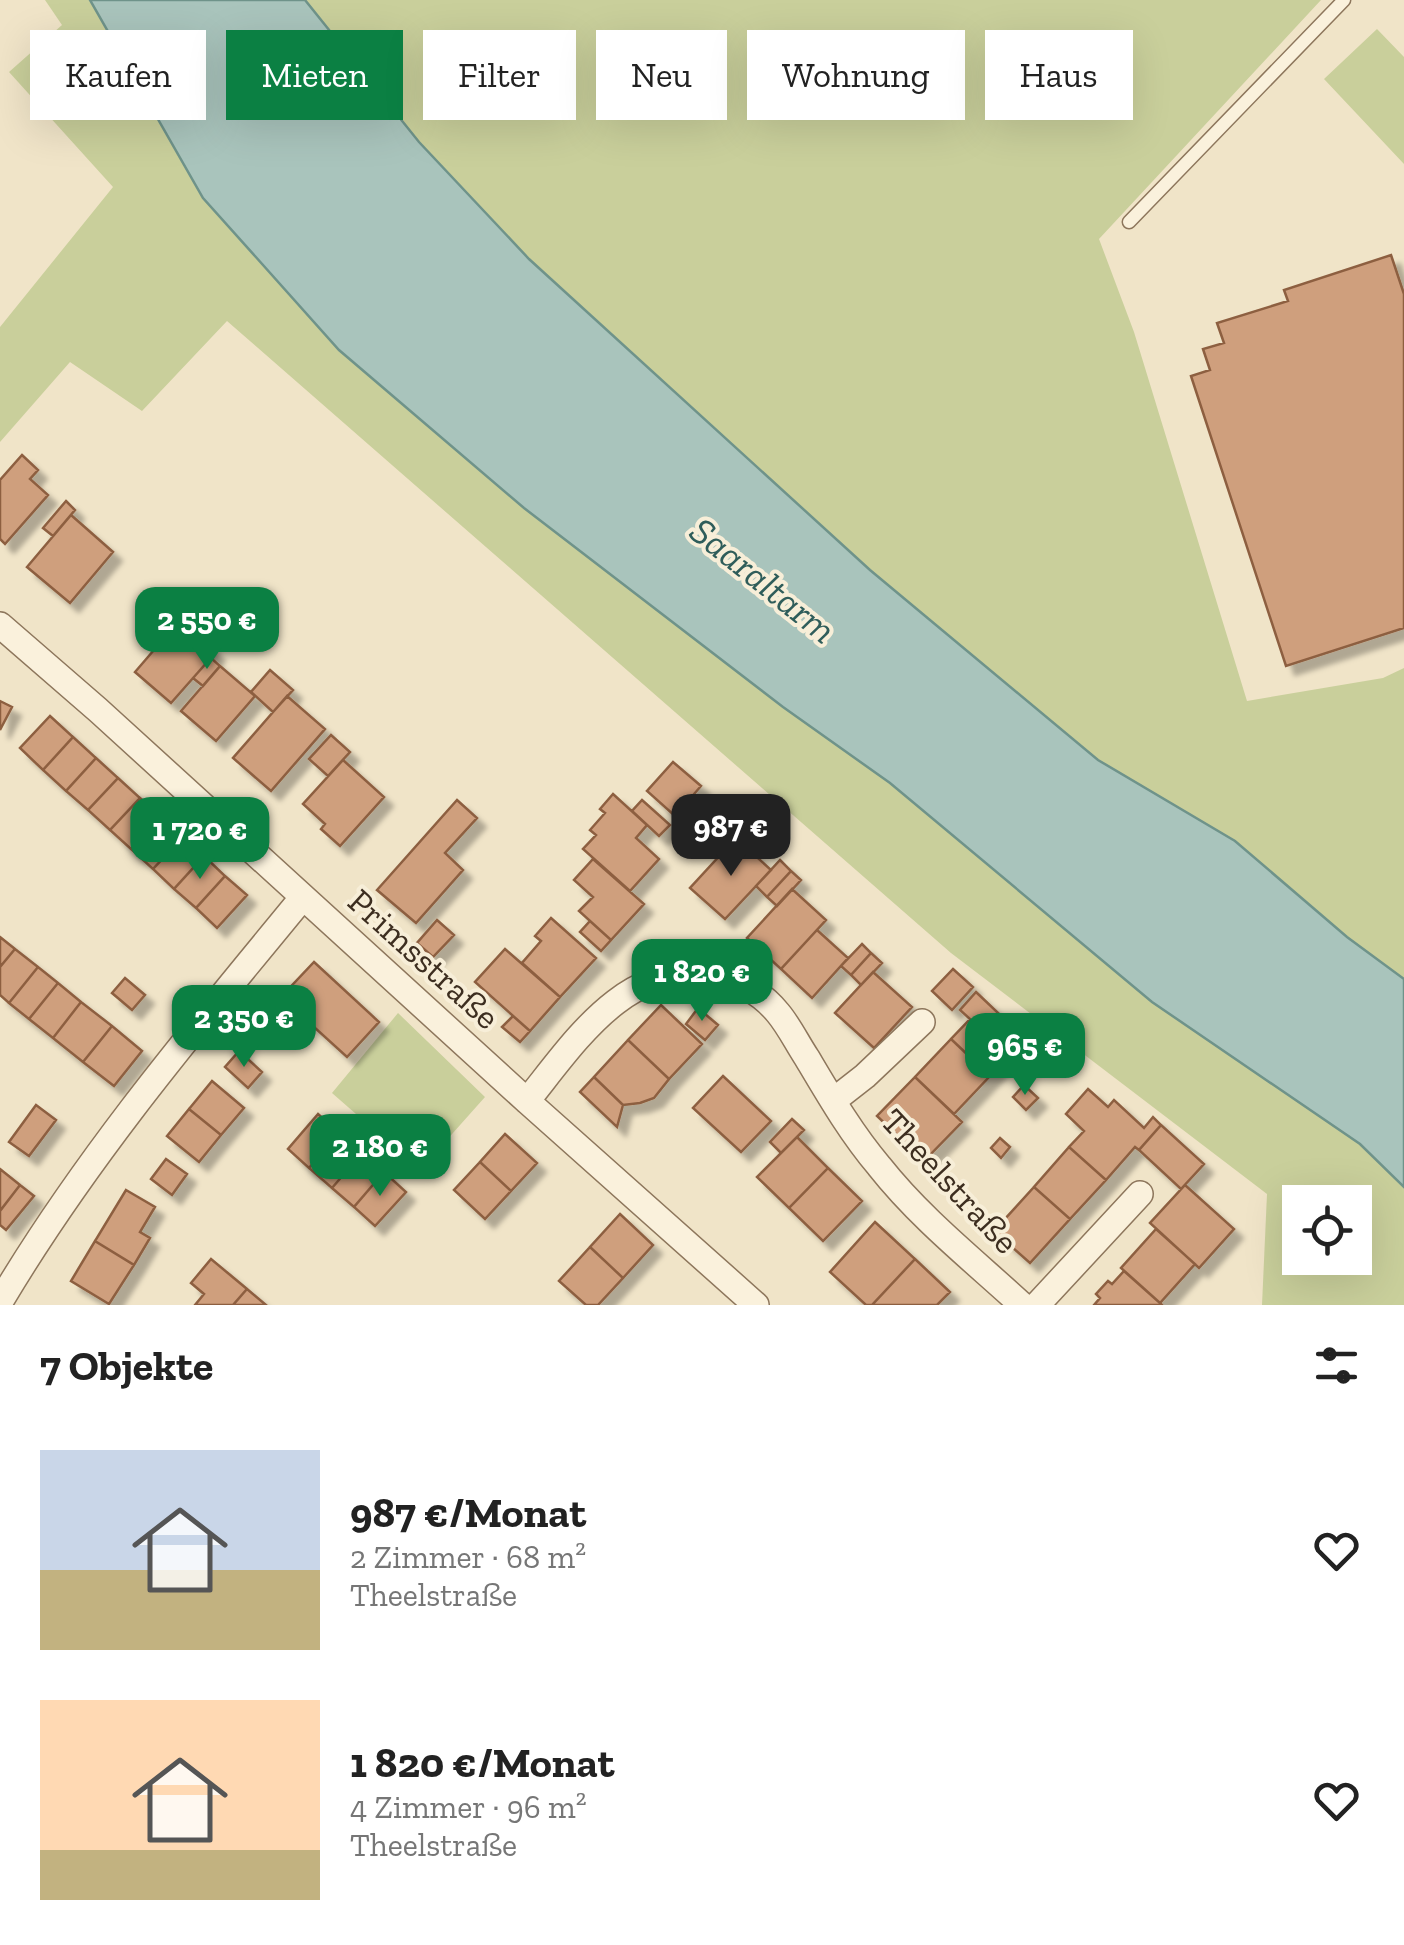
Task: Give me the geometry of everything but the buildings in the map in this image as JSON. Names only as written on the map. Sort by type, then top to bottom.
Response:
[{"type":"street","name":"Primsstraße","points":[[0,625],[756,1305]]},
{"type":"street","points":[[0,1302],[70,1196],[176,1052],[303,896]]},
{"type":"street","name":"Theelstraße","points":[[527,1100],[592,1021],[618,999],[640,986],[692,972],[730,980],[754,990],[778,1014],[878,1166],[1022,1305]]},
{"type":"street","name":"Theelstraße","points":[[833,1101],[922,1022]]},
{"type":"street","points":[[1037,1305],[1140,1194]]},
{"type":"lane","points":[[1130,222],[1344,0]]},
{"type":"green space","points":[[45,0],[90,0],[107,30],[56,30],[62,25]]},
{"type":"green space","points":[[305,0],[1321,0],[1099,239],[1134,332],[1247,701],[1383,678],[1404,668],[1404,979],[1347,937],[1235,841],[1098,760],[870,570],[529,259],[401,120],[403,30],[329,30]]},
{"type":"green space","points":[[1377,29],[1404,57],[1404,164],[1324,79]]},
{"type":"green space","points":[[30,53],[30,95],[9,72]]},
{"type":"green space","points":[[52,120],[158,120],[203,198],[783,707],[890,783],[1152,1002],[1360,1144],[1404,1187],[1404,1305],[1262,1305],[1267,1194],[951,953],[227,321],[142,411],[70,362],[0,442],[0,327],[113,187]]},
{"type":"green space","points":[[398,1013],[485,1097],[420,1170],[332,1093]]},
{"type":"water","name":"Saaraltarm","points":[[90,0],[305,0],[329,30],[226,30],[226,120],[401,120],[529,259],[870,570],[1098,760],[1235,841],[1347,937],[1404,979],[1404,1187],[1360,1144],[1152,1002],[890,783],[783,707],[524,508],[339,350],[203,198],[158,120],[206,120],[206,30],[107,30]]}]
